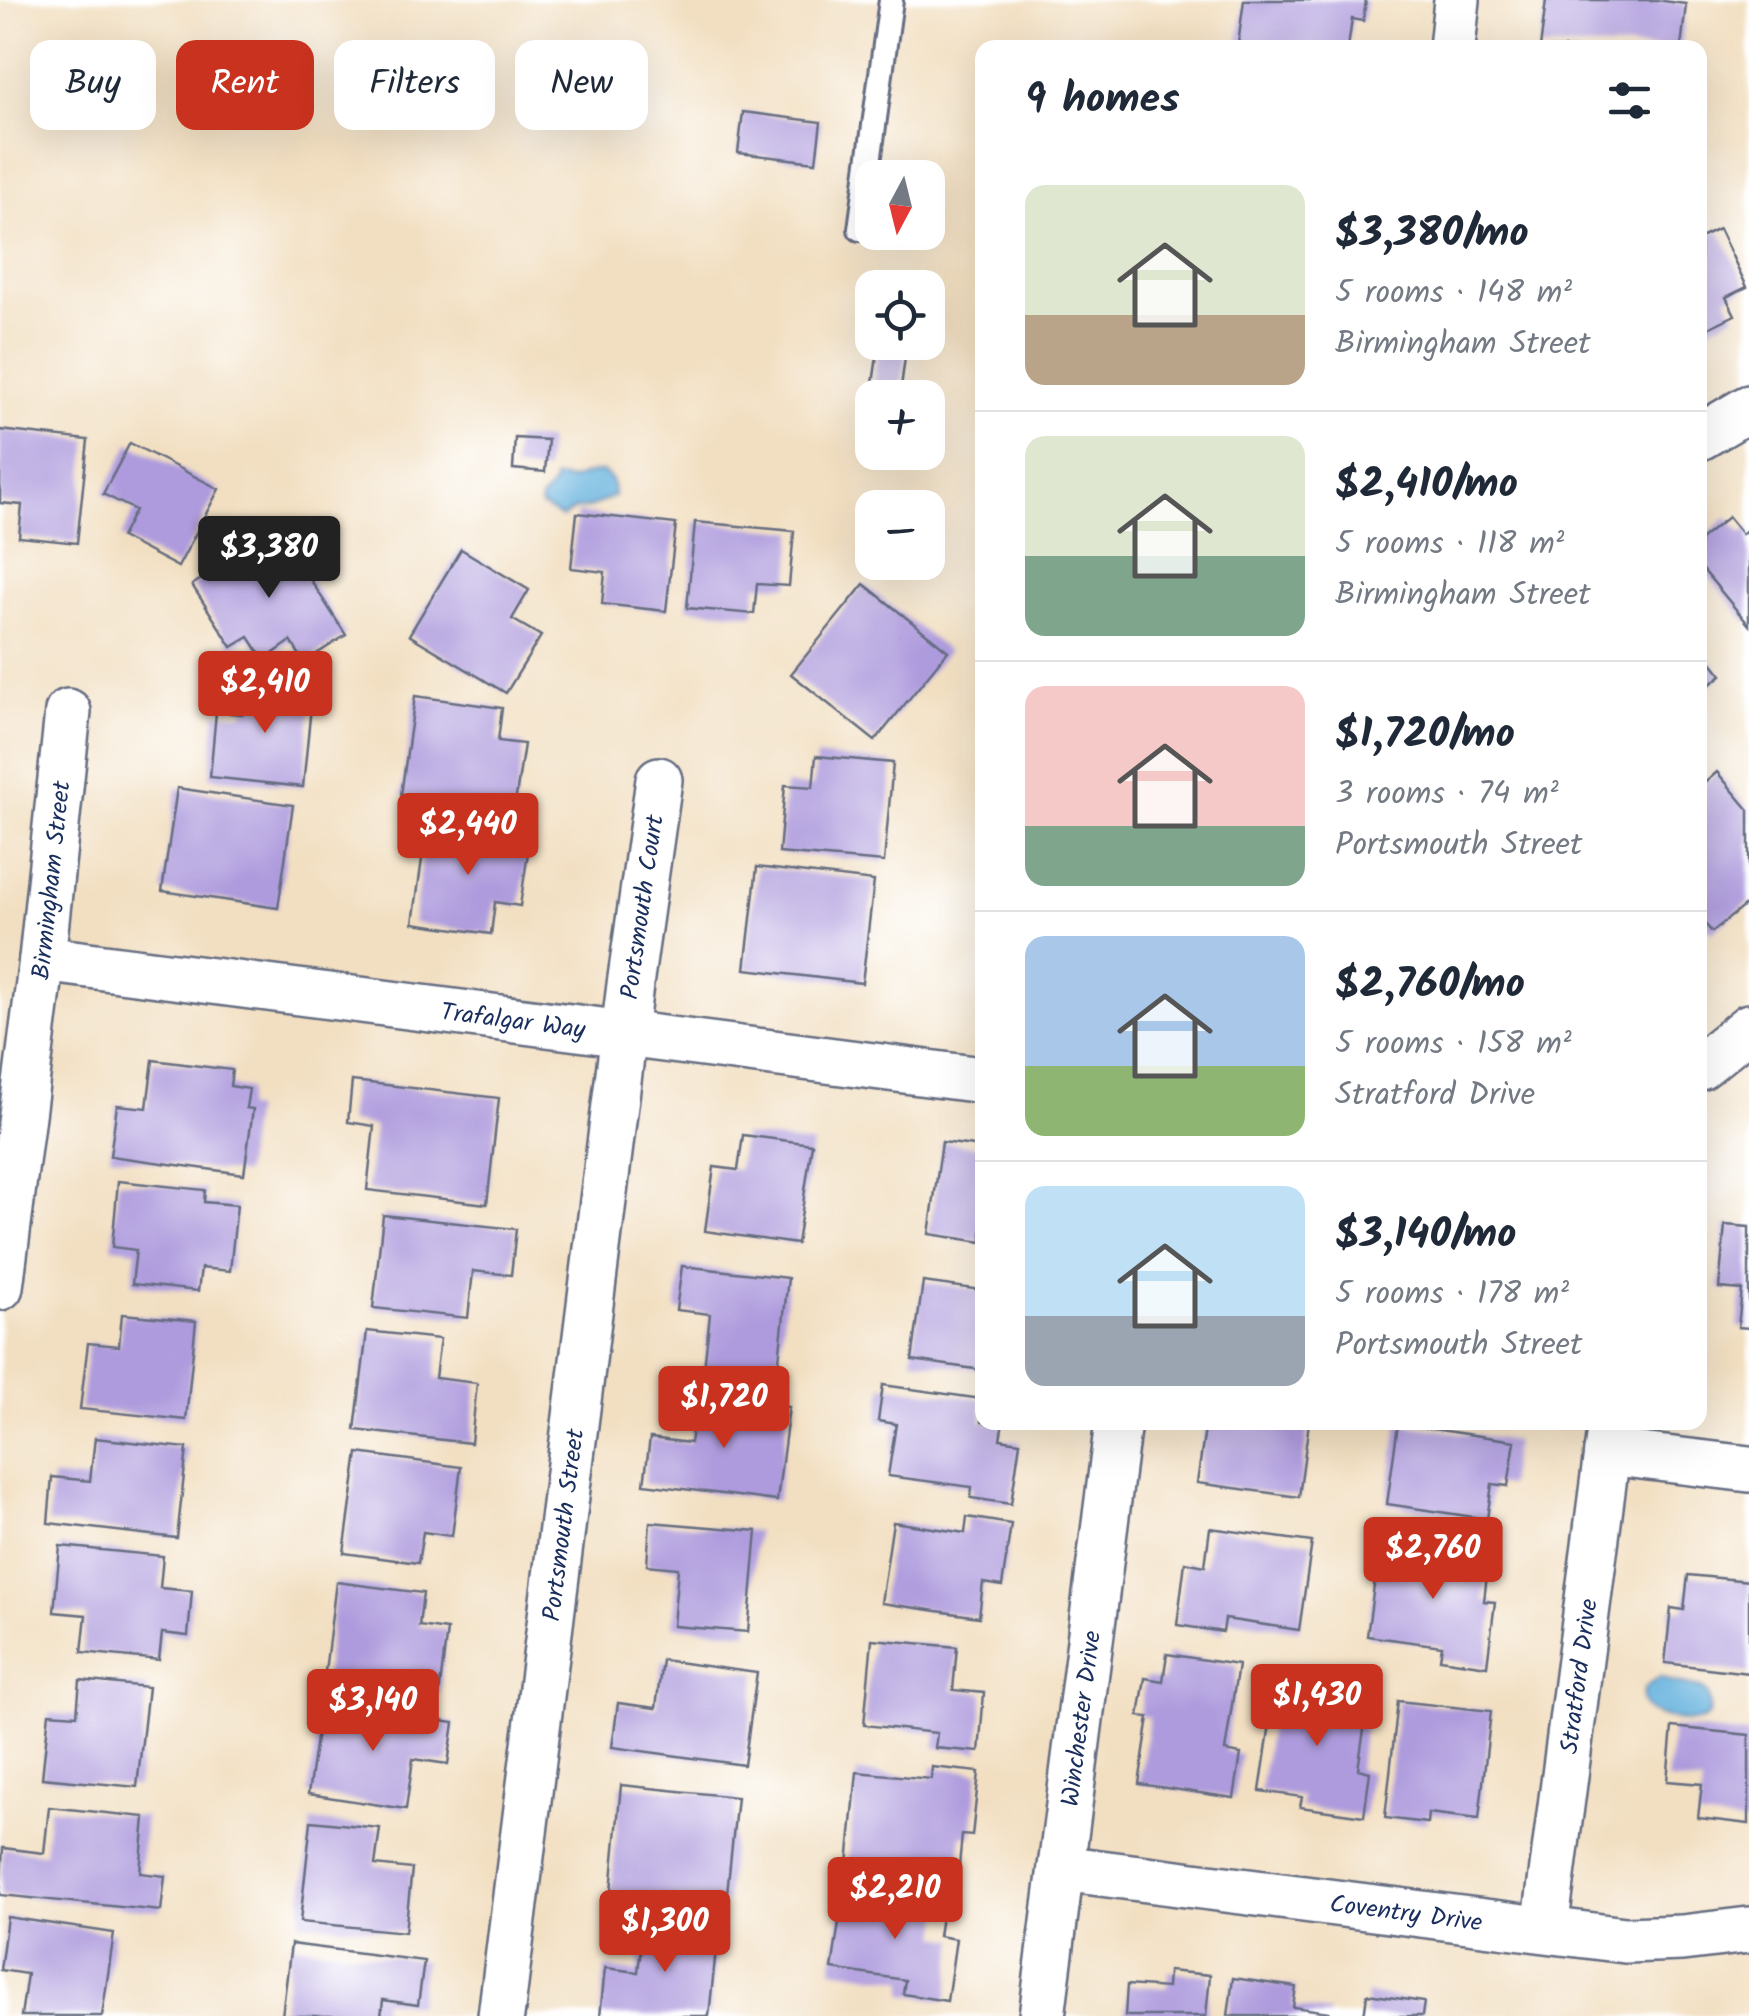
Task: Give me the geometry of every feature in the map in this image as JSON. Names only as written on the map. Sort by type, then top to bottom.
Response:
[{"type":"street","points":[[1453,40],[1458,0]]},
{"type":"street","points":[[1707,432],[1749,408]]},
{"type":"street","name":"Birmingham Street","points":[[0,1287],[42,959],[68,712]]},
{"type":"street","name":"Portsmouth Court","points":[[624,1034],[659,780]]},
{"type":"street","name":"Trafalgar Way","points":[[42,959],[975,1079]]},
{"type":"street","points":[[1707,1062],[1749,1027]]},
{"type":"street","name":"Portsmouth Street","points":[[501,2016],[624,1034]]},
{"type":"street","name":"Winchester Drive","points":[[1042,2016],[1117,1430]]},
{"type":"street","points":[[1609,1437],[1749,1469]]},
{"type":"street","name":"Stratford Drive","points":[[1545,1929],[1609,1437]]},
{"type":"street","name":"Coventry Drive","points":[[1060,1868],[1626,1940],[1749,1930]]},
{"type":"lane","points":[[869,160],[891,0]]},
{"type":"water","points":[[594,472],[609,477],[614,496],[573,510],[562,518],[541,506],[541,499],[555,478],[571,480]]},
{"type":"water","points":[[1660,1677],[1703,1689],[1709,1714],[1702,1720],[1689,1721],[1647,1709],[1643,1701],[1645,1688]]},
{"type":"building","points":[[1244,0],[1366,0],[1363,21],[1352,19],[1349,40],[1239,40]]},
{"type":"building","points":[[1546,0],[1656,0],[1686,4],[1682,40],[1541,40]]},
{"type":"building","points":[[743,112],[821,122],[816,162],[738,153]]},
{"type":"building","points":[[1719,229],[1747,287],[1726,297],[1735,315],[1707,329],[1707,235]]},
{"type":"building","points":[[876,360],[905,360],[902,380],[874,380]]},
{"type":"building","points":[[0,430],[88,440],[77,543],[19,537],[22,505],[0,503]]},
{"type":"building","points":[[515,438],[548,440],[545,472],[513,469]]},
{"type":"building","points":[[130,443],[219,489],[178,567],[121,537],[135,510],[103,494]]},
{"type":"building","points":[[577,513],[676,524],[666,611],[602,604],[605,572],[571,568]]},
{"type":"building","points":[[1728,517],[1742,534],[1749,528],[1749,625],[1707,574],[1707,534]]},
{"type":"building","points":[[695,522],[794,531],[789,586],[757,584],[754,614],[687,608]]},
{"type":"building","points":[[278,529],[346,635],[304,662],[291,641],[264,660],[249,637],[232,647],[192,585]]},
{"type":"building","points":[[461,549],[529,590],[512,619],[541,636],[506,693],[409,635]]},
{"type":"building","points":[[864,584],[948,651],[875,741],[791,674]]},
{"type":"building","points":[[1707,656],[1722,675],[1707,687]]},
{"type":"building","points":[[247,679],[313,686],[303,787],[210,777],[216,712],[243,714]]},
{"type":"building","points":[[415,696],[502,708],[498,741],[524,744],[514,810],[401,795]]},
{"type":"building","points":[[816,756],[893,763],[884,862],[779,853],[785,785],[813,787]]},
{"type":"building","points":[[1717,772],[1749,810],[1749,902],[1712,932],[1707,926],[1707,781]]},
{"type":"building","points":[[177,788],[293,805],[278,908],[162,891]]},
{"type":"building","points":[[427,824],[530,839],[520,906],[495,902],[491,934],[413,923]]},
{"type":"building","points":[[757,867],[874,881],[862,983],[745,969]]},
{"type":"building","points":[[153,1060],[232,1070],[230,1086],[249,1089],[246,1108],[253,1109],[244,1174],[110,1156],[117,1105],[147,1108]]},
{"type":"building","points":[[352,1081],[499,1098],[487,1204],[367,1190],[374,1126],[348,1122]]},
{"type":"building","points":[[743,1135],[812,1144],[797,1244],[705,1231],[714,1167],[738,1170]]},
{"type":"building","points":[[942,1142],[975,1146],[975,1241],[929,1234]]},
{"type":"building","points":[[118,1181],[205,1190],[204,1202],[237,1205],[230,1271],[201,1268],[198,1291],[132,1284],[136,1250],[112,1247]]},
{"type":"building","points":[[383,1215],[516,1229],[511,1275],[473,1271],[468,1318],[373,1308]]},
{"type":"building","points":[[1725,1225],[1749,1227],[1749,1328],[1738,1327],[1742,1290],[1719,1288]]},
{"type":"building","points":[[682,1266],[788,1278],[777,1378],[704,1369],[710,1314],[676,1310]]},
{"type":"building","points":[[923,1282],[975,1289],[975,1369],[912,1360]]},
{"type":"building","points":[[122,1314],[196,1321],[186,1420],[80,1409],[88,1343],[119,1346]]},
{"type":"building","points":[[367,1331],[440,1339],[435,1378],[477,1383],[471,1443],[355,1430]]},
{"type":"building","points":[[883,1385],[975,1398],[975,1430],[1002,1430],[1000,1439],[1020,1442],[1011,1504],[971,1498],[972,1487],[888,1476],[896,1424],[878,1421]]},
{"type":"building","points":[[697,1396],[789,1407],[777,1501],[644,1484],[650,1438],[690,1443]]},
{"type":"building","points":[[1205,1430],[1308,1430],[1299,1497],[1197,1483]]},
{"type":"building","points":[[1397,1430],[1439,1430],[1515,1441],[1508,1486],[1492,1484],[1487,1519],[1387,1504]]},
{"type":"building","points":[[95,1438],[187,1448],[177,1538],[48,1523],[52,1477],[90,1481]]},
{"type":"building","points":[[358,1453],[461,1467],[452,1536],[423,1532],[418,1563],[344,1553]]},
{"type":"building","points":[[967,1517],[1011,1524],[1002,1586],[983,1583],[979,1617],[881,1603],[893,1522],[965,1533]]},
{"type":"building","points":[[650,1522],[757,1531],[748,1632],[673,1626],[678,1568],[647,1565]]},
{"type":"building","points":[[1210,1528],[1312,1542],[1299,1630],[1225,1619],[1223,1632],[1177,1625],[1185,1562],[1205,1566]]},
{"type":"building","points":[[1380,1543],[1489,1558],[1484,1601],[1495,1602],[1487,1666],[1440,1659],[1442,1646],[1367,1636]]},
{"type":"building","points":[[60,1546],[163,1556],[160,1588],[192,1591],[188,1636],[162,1633],[159,1660],[82,1652],[86,1615],[54,1612]]},
{"type":"building","points":[[1688,1575],[1749,1581],[1749,1673],[1665,1663],[1671,1608],[1684,1610]]},
{"type":"building","points":[[336,1582],[423,1593],[419,1626],[447,1630],[439,1695],[324,1680]]},
{"type":"building","points":[[872,1639],[957,1647],[953,1690],[984,1693],[979,1752],[935,1748],[937,1733],[864,1725]]},
{"type":"building","points":[[1167,1654],[1238,1665],[1225,1751],[1241,1754],[1234,1798],[1139,1784],[1149,1717],[1139,1716],[1145,1678],[1163,1681]]},
{"type":"building","points":[[662,1660],[757,1673],[744,1765],[612,1747],[618,1703],[656,1708]]},
{"type":"building","points":[[80,1680],[148,1687],[137,1787],[42,1778],[49,1713],[77,1715]]},
{"type":"building","points":[[1276,1683],[1369,1697],[1358,1769],[1370,1772],[1364,1816],[1300,1807],[1302,1797],[1260,1791]]},
{"type":"building","points":[[1398,1701],[1491,1711],[1479,1819],[1428,1813],[1427,1823],[1385,1818]]},
{"type":"building","points":[[321,1703],[454,1723],[448,1764],[413,1759],[406,1809],[308,1794]]},
{"type":"building","points":[[1672,1727],[1749,1735],[1749,1824],[1698,1818],[1702,1784],[1667,1781]]},
{"type":"building","points":[[932,1767],[979,1772],[972,1836],[962,1835],[958,1876],[848,1864],[857,1772],[931,1779]]},
{"type":"building","points":[[621,1785],[737,1797],[726,1903],[611,1891]]},
{"type":"building","points":[[49,1807],[145,1817],[140,1873],[165,1876],[161,1911],[0,1895],[3,1848],[44,1853]]},
{"type":"building","points":[[311,1821],[380,1828],[375,1865],[412,1869],[405,1932],[300,1922]]},
{"type":"building","points":[[844,1889],[943,1904],[938,1936],[956,1939],[947,2001],[903,1994],[905,1980],[832,1969]]},
{"type":"building","points":[[7,1917],[114,1933],[102,2016],[21,2016],[27,1974],[0,1970]]},
{"type":"building","points":[[644,1922],[718,1930],[709,2016],[600,2016],[605,1968],[638,1972]]},
{"type":"building","points":[[291,1944],[424,1961],[418,2005],[383,2000],[381,2016],[282,2016]]},
{"type":"building","points":[[1168,1971],[1210,1975],[1206,2016],[1125,2016],[1127,1985],[1167,1988]]},
{"type":"building","points":[[1233,1978],[1296,1987],[1293,2007],[1329,2012],[1328,2016],[1228,2016]]},
{"type":"building","points":[[1367,1994],[1424,2002],[1422,2016],[1364,2016]]}]
